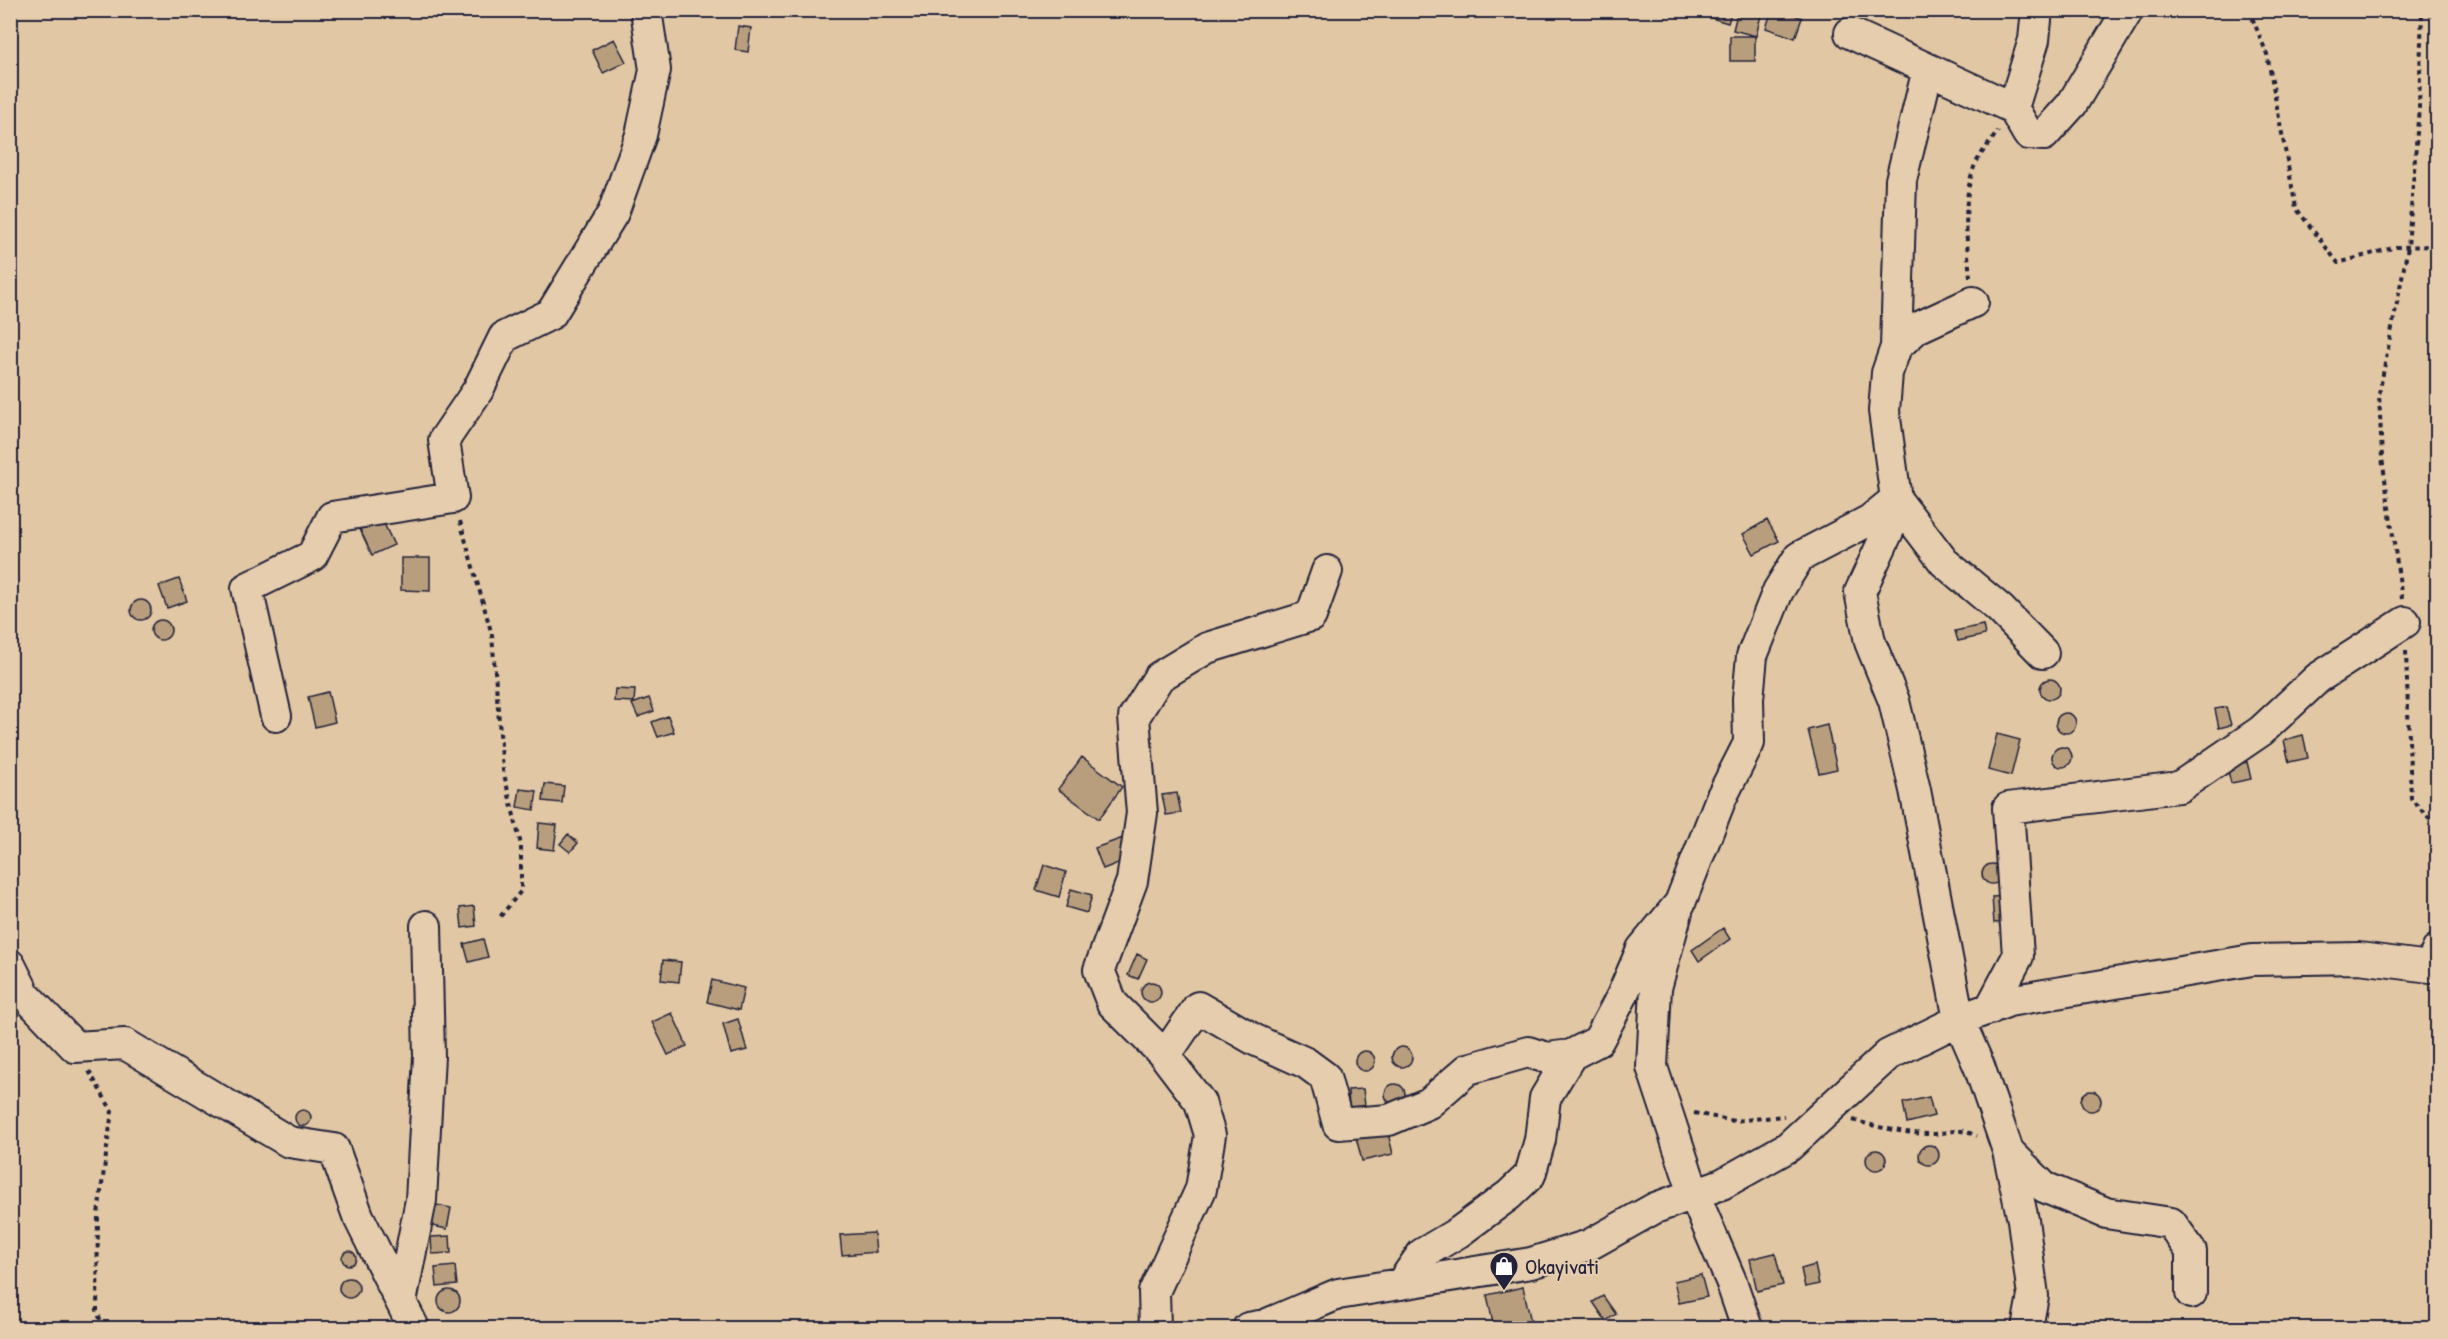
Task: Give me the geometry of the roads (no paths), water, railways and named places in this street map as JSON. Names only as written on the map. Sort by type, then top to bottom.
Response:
[{"type":"street","points":[[276,716],[247,588],[312,556],[333,517],[453,498],[444,440],[478,390],[504,337],[551,315],[613,213],[641,135],[655,70],[646,10]]},
{"type":"street","points":[[2013,108],[2034,40],[2037,10]]},
{"type":"street","points":[[1850,33],[2013,108],[2028,134],[2044,135],[2072,104],[2128,10]]},
{"type":"street","points":[[1928,69],[1901,180],[1896,347],[1887,373],[1884,411],[1896,499],[1890,527],[1860,592],[1870,642],[1894,701],[1916,790],[1959,1020],[1979,1066],[2007,1150],[2023,1220],[2033,1296],[2027,1329]]},
{"type":"street","points":[[1896,347],[1917,328],[1973,302]]},
{"type":"street","points":[[1896,499],[1944,562],[2001,609],[2043,653]]},
{"type":"street","points":[[1747,1329],[1731,1281],[1694,1194],[1652,1067],[1656,988],[1680,903],[1721,798],[1749,743],[1748,699],[1752,656],[1778,591],[1799,557],[1870,520],[1896,499]]},
{"type":"street","points":[[1155,1329],[1154,1292],[1201,1189],[1210,1135],[1200,1102],[1166,1056],[1112,1003],[1099,970],[1132,880],[1142,813],[1134,717],[1159,677],[1207,648],[1311,616],[1327,571]]},
{"type":"street","points":[[1990,1009],[2018,956],[2008,808],[2179,787],[2261,730],[2318,678],[2405,622]]},
{"type":"street","points":[[1166,1056],[1198,1007],[1255,1040],[1306,1063],[1325,1077],[1338,1124],[1389,1120],[1429,1103],[1468,1069],[1528,1052],[1547,1059],[1571,1054],[1598,1041],[1622,996],[1642,949],[1680,903]]},
{"type":"street","points":[[401,1302],[422,1189],[429,1056],[426,926]]},
{"type":"street","points":[[1248,1329],[1265,1325],[1338,1294],[1531,1263],[1589,1245],[1655,1208],[1722,1184],[1788,1147],[1888,1055],[1959,1020],[2009,1001],[2252,960],[2359,958],[2430,967],[2438,949]]},
{"type":"street","points":[[10,965],[24,995],[75,1047],[125,1044],[289,1142],[334,1149],[358,1216],[414,1329]]},
{"type":"street","points":[[1401,1284],[1422,1254],[1459,1232],[1509,1195],[1530,1174],[1540,1140],[1545,1098],[1571,1054]]},
{"type":"street","points":[[2007,1150],[2044,1187],[2106,1213],[2171,1223],[2191,1251],[2191,1293]]},
{"type":"place","name":"Okayivati","points":[[1504,1292]]}]
